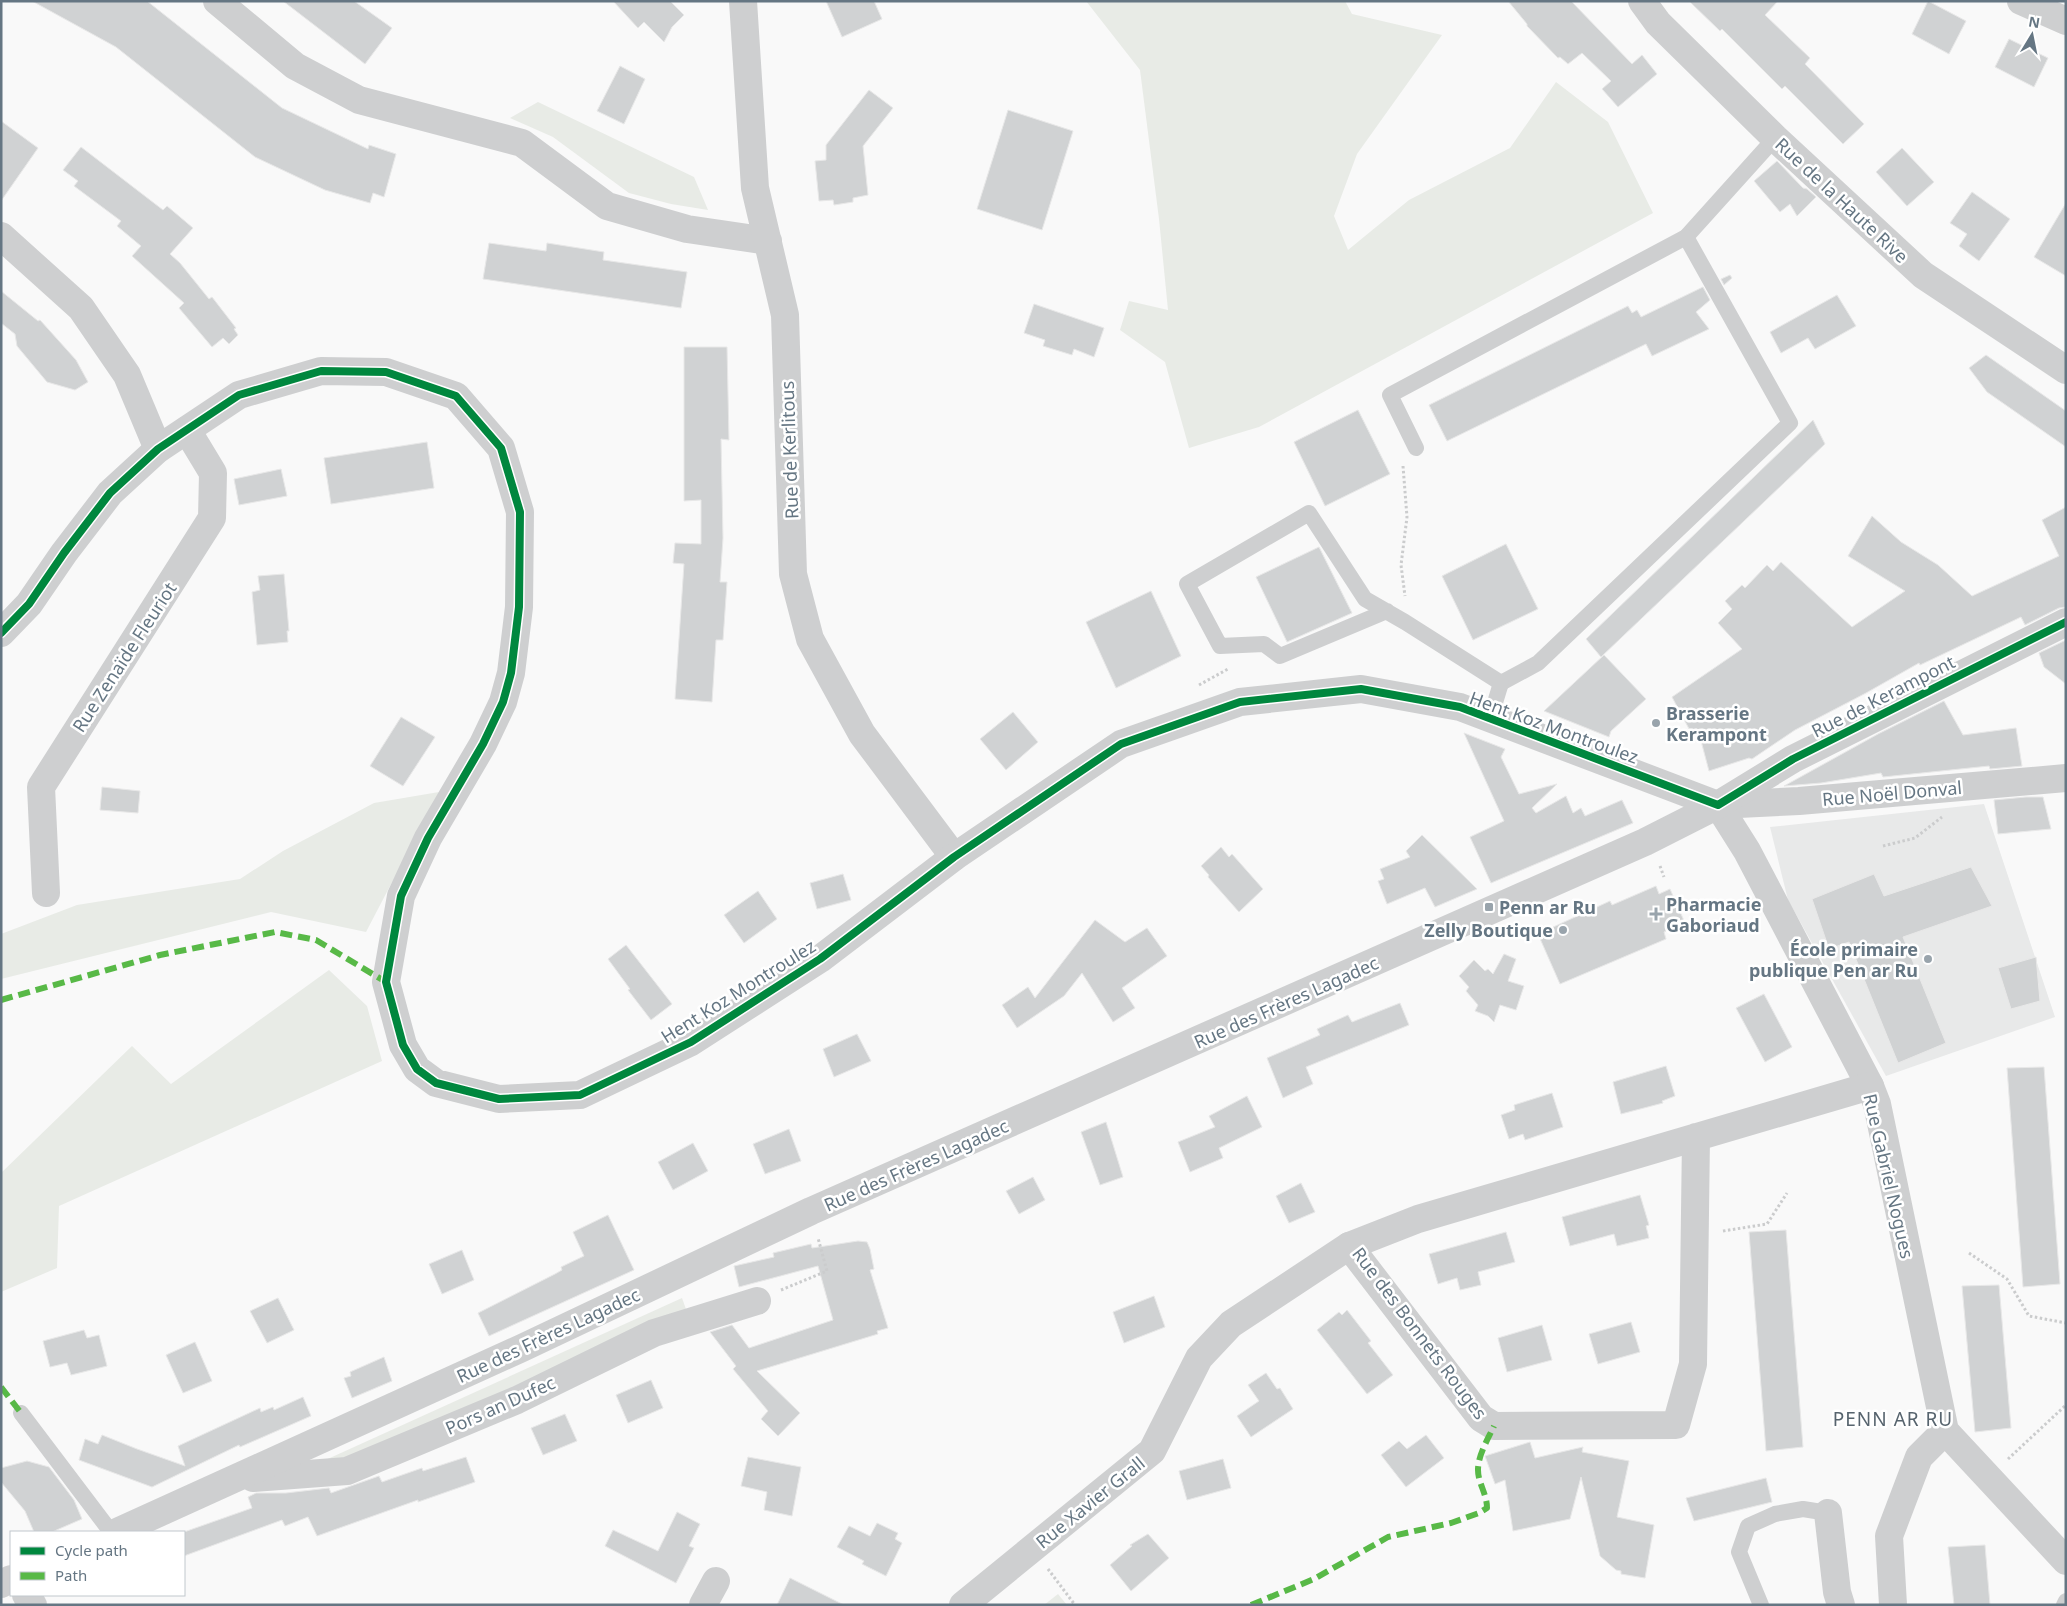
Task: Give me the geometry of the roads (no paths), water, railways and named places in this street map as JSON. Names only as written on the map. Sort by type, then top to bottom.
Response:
[{"type":"street","points":[[217,1],[295,66],[358,100],[522,143],[606,206],[687,229],[768,241]]},
{"type":"street","name":"Rue de Kerlitous","points":[[743,1],[755,188],[785,315],[793,574],[810,639],[862,734],[954,857]]},
{"type":"street","name":"Rue de la Haute Rive","points":[[1642,1],[1658,23],[1776,138],[1922,275],[2066,370]]},
{"type":"street","points":[[2021,1],[2066,21]]},
{"type":"street","points":[[1,236],[80,308],[127,375],[158,449]]},
{"type":"street","name":"Hent Koz Montroulez","points":[[1,633],[29,604],[64,553],[110,494],[158,449],[239,395],[320,371],[386,372],[456,396],[501,448],[520,512],[519,607],[510,673],[503,702],[483,744],[428,838],[401,896],[386,982],[403,1045],[417,1069],[436,1083],[500,1099],[580,1096],[691,1042],[820,959],[954,857],[1122,744],[1240,702],[1361,689],[1460,707],[1718,805]]},
{"type":"street","name":"Rue Zenaïde Fleuriot","points":[[46,893],[41,787],[212,518],[213,474],[187,430]]},
{"type":"street","name":"Rue de Kerampont","points":[[1718,805],[1793,759],[2066,622]]},
{"type":"street","name":"Rue Noël Donval","points":[[1718,805],[2066,778]]},
{"type":"street","name":"Rue Gabriel Nogues","points":[[1718,805],[1747,851],[1870,1086],[1877,1104],[1945,1431]]},
{"type":"street","name":"Rue des Frères Lagadec","points":[[119,1531],[522,1348],[811,1211],[1646,842],[1718,805]]},
{"type":"street","name":"Rue des Bonnets Rouges","points":[[1696,1137],[1693,1364],[1676,1424],[1494,1426],[1481,1418],[1349,1246],[1418,1219],[1696,1137],[1870,1086]]},
{"type":"street","name":"Rue Xavier Grall","points":[[964,1605],[1152,1451],[1198,1358],[1231,1324],[1349,1246]]},
{"type":"street","name":"Pors an Dufec","points":[[236,1479],[347,1470],[517,1400],[654,1333],[757,1300]]},
{"type":"street","points":[[1893,1605],[1889,1536],[1918,1457],[1945,1431],[2066,1561]]},
{"type":"street","points":[[1828,1513],[1837,1592],[1841,1605]]},
{"type":"street","points":[[704,1605],[716,1581]]},
{"type":"lane","points":[[1416,448],[1390,395],[1686,237],[1776,138]]},
{"type":"lane","points":[[1490,719],[1501,684],[1538,663],[1790,423],[1686,237]]},
{"type":"lane","points":[[1387,611],[1280,656],[1264,644],[1220,646],[1187,584],[1309,512],[1365,599],[1387,611],[1405,622],[1501,684]]},
{"type":"lane","points":[[21,1414],[110,1531]]},
{"type":"lane","points":[[1761,1605],[1739,1552],[1748,1526],[1775,1514],[1803,1509],[1828,1513]]},
{"type":"place","name":"Brasserie Kerampont","points":[[1656,723]]},
{"type":"place","name":"Penn ar Ru","points":[[1489,907]]},
{"type":"place","name":"Pharmacie Gaboriaud","points":[[1656,914]]},
{"type":"place","name":"Zelly Boutique","points":[[1563,930]]},
{"type":"place","name":"École primaire publique Pen ar Ru","points":[[1928,959]]},
{"type":"district","name":"PENN AR RU","points":[[1893,1419]]}]
